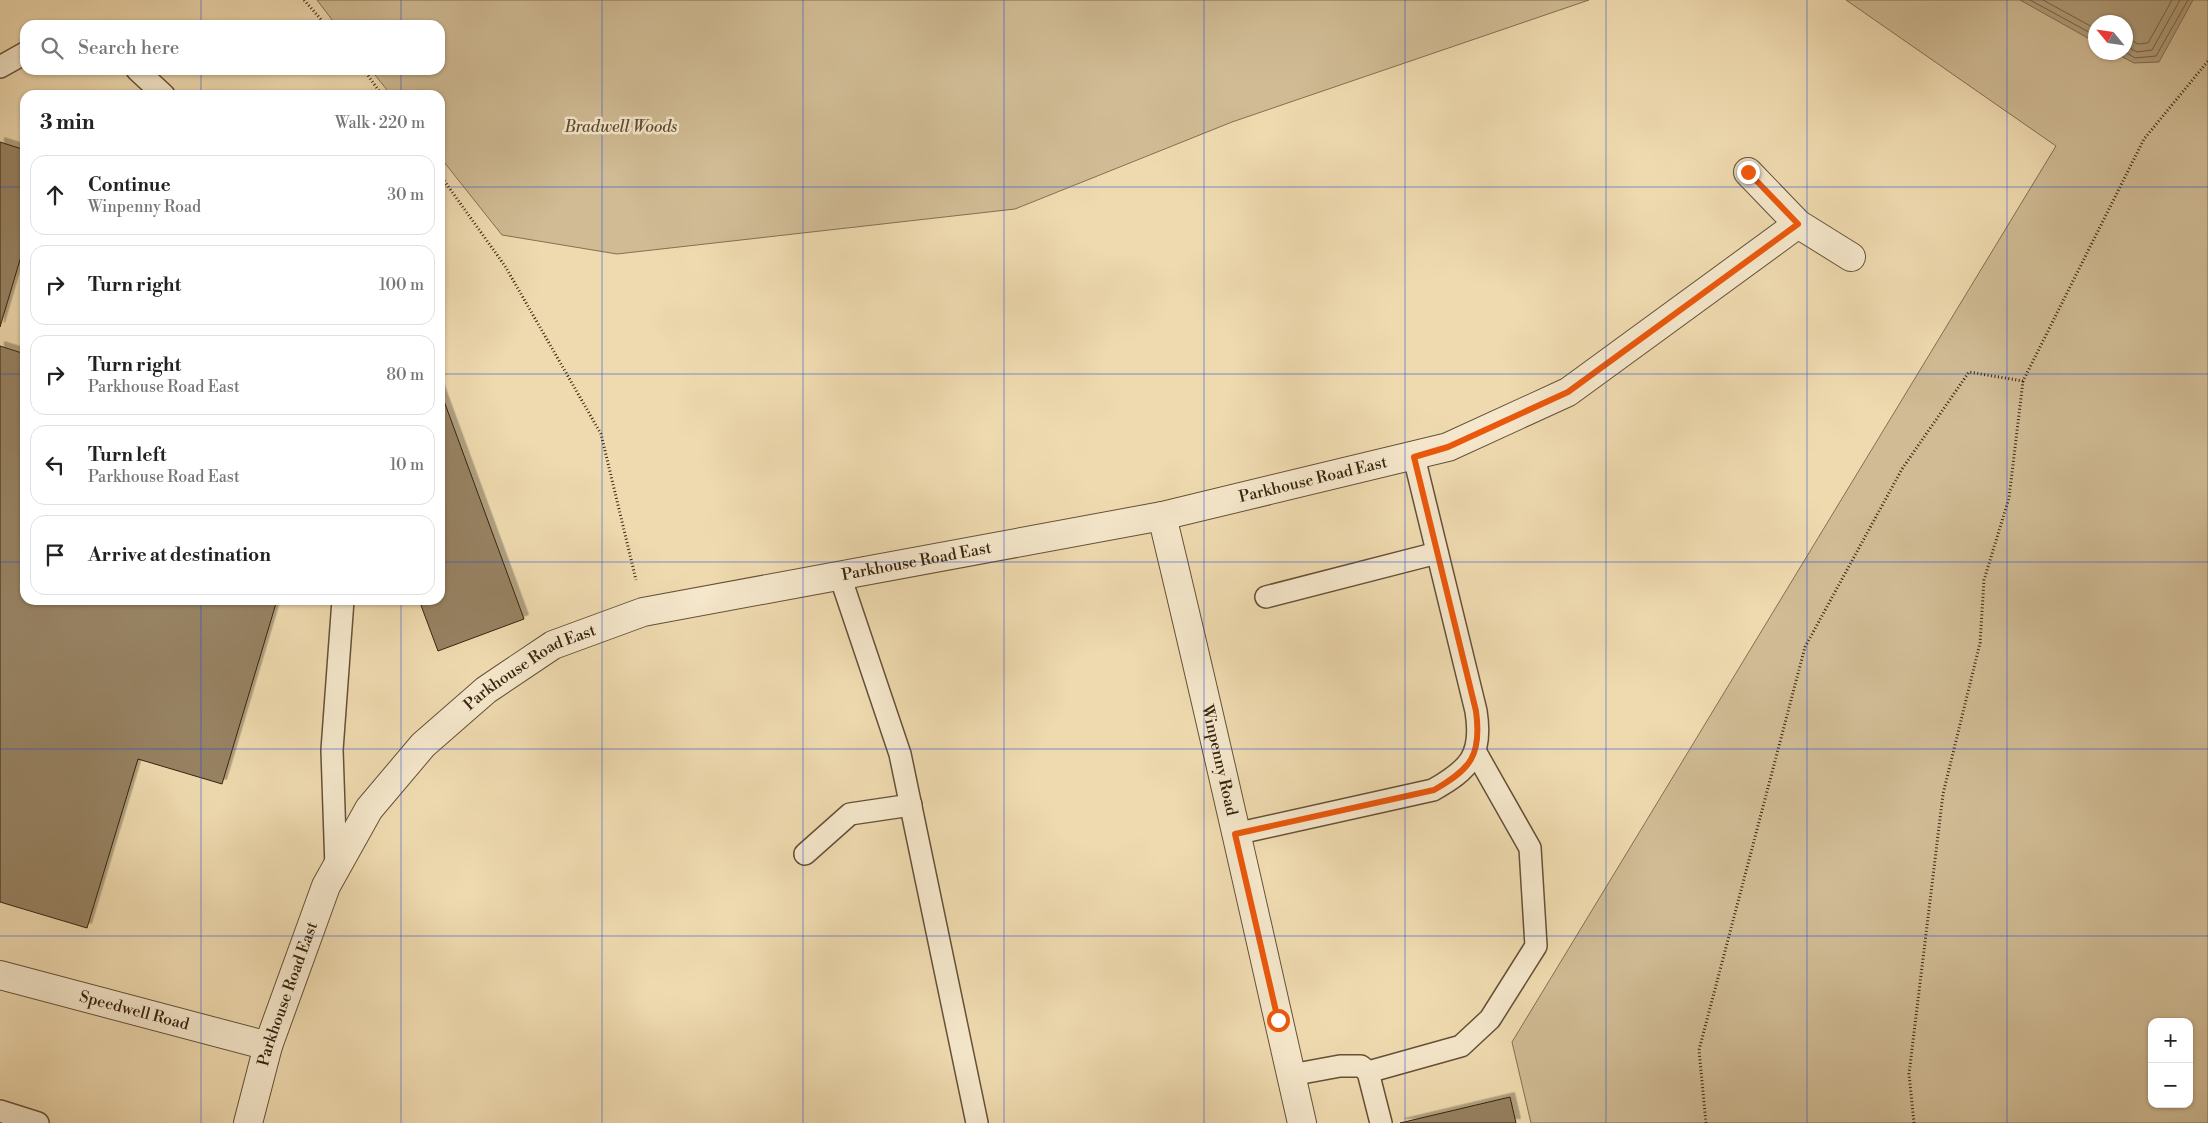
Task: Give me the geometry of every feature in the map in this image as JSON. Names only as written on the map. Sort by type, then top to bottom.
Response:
[{"type":"street","points":[[1748,172],[1798,224],[1852,257]]},
{"type":"street","name":"Parkhouse Road East","points":[[248,1123],[268,1046],[326,886],[370,809],[422,745],[486,690],[552,645],[643,612],[1162,516],[1414,457],[1448,447],[1568,392],[1798,224]]},
{"type":"street","name":"Winpenny Road","points":[[1162,516],[1203,683],[1235,834],[1302,1123]]},
{"type":"street","name":"Speedwell Road","points":[[0,975],[268,1046]]},
{"type":"lane","points":[[0,67],[20,56]]},
{"type":"lane","points":[[142,75],[159,90]]},
{"type":"lane","points":[[1235,834],[1434,790],[1453,779],[1466,768],[1475,751],[1479,734],[1476,711],[1414,457]]},
{"type":"lane","points":[[1266,597],[1437,553]]},
{"type":"lane","points":[[840,576],[900,754],[977,1123]]},
{"type":"lane","points":[[336,868],[332,750],[343,605]]},
{"type":"lane","points":[[1368,1072],[1461,1046],[1490,1019],[1536,946],[1530,848],[1475,751]]},
{"type":"lane","points":[[805,854],[850,814],[911,805]]},
{"type":"lane","points":[[1291,1075],[1340,1066],[1361,1066],[1368,1072],[1381,1123]]},
{"type":"lane","points":[[0,1111],[38,1123]]},
{"type":"path","points":[[304,0],[322,20]]},
{"type":"path","points":[[1914,1123],[1909,1074],[1943,794],[1980,643],[1984,580],[2009,498],[2023,382],[2144,139],[2208,61]]},
{"type":"path","points":[[368,75],[378,90]]},
{"type":"path","points":[[445,182],[505,266],[601,434],[643,612]]},
{"type":"path","points":[[1706,1123],[1699,1050],[1805,648],[1902,469],[1969,372],[2023,382]]},
{"type":"green space","name":"Bradwell Woods","points":[[317,0],[1589,0],[1232,122],[1015,209],[617,254],[502,235],[445,163],[445,90],[387,90],[375,75],[445,75],[445,20],[332,20]]},
{"type":"green space","points":[[1846,0],[2208,0],[2208,1123],[1531,1123],[1512,1042],[2056,146]]},
{"type":"water","points":[[2020,0],[2193,0],[2159,62],[2134,63],[2128,60],[2133,60],[2133,15],[2088,15],[2088,38]]},
{"type":"building","points":[[0,142],[20,148],[20,260],[0,327]]},
{"type":"building","points":[[0,346],[20,352],[20,605],[276,605],[222,784],[138,759],[87,928],[0,902]]},
{"type":"building","points":[[445,404],[524,619],[438,651],[421,605],[445,605]]},
{"type":"building","points":[[1510,1097],[1516,1123],[1400,1123]]},
{"type":"route","points":[[1278,1020],[1235,834],[1434,790],[1453,779],[1466,768],[1475,751],[1479,734],[1476,711],[1414,457],[1448,447],[1568,392],[1798,224],[1748,172]]}]
